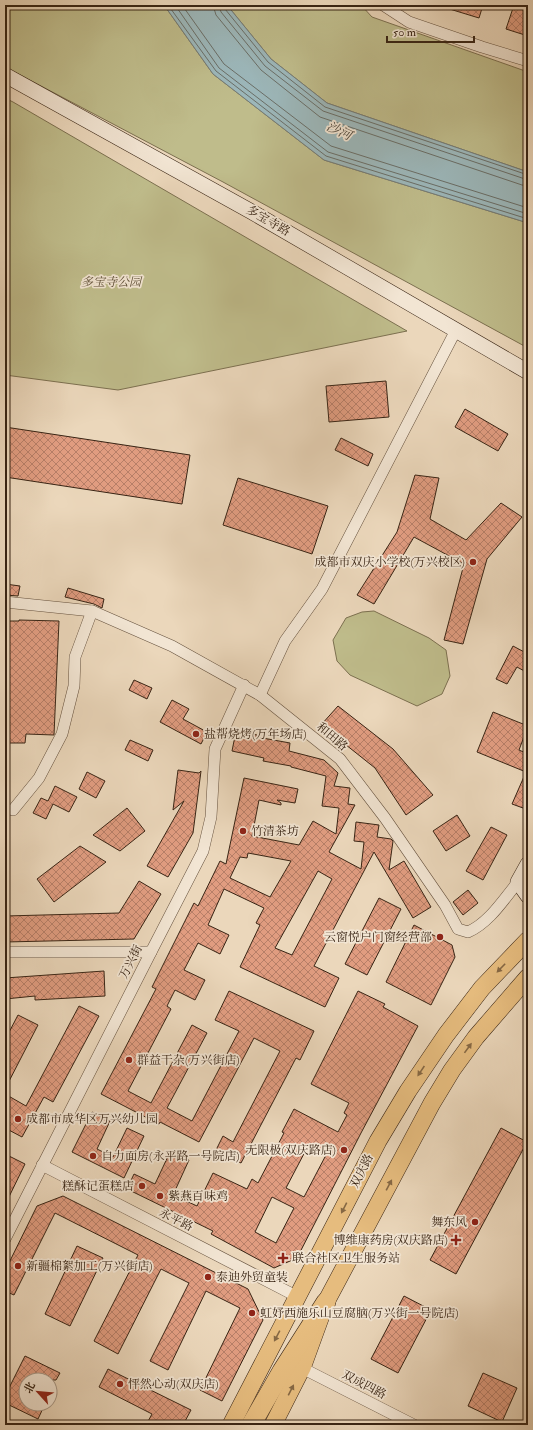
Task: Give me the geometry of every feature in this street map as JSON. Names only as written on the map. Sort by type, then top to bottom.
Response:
[{"type":"highway","points":[[254,1418],[326,1302]]},
{"type":"main road","name":"双庆路","points":[[231,1425],[378,1140],[408,1091],[446,1035],[482,988],[528,940]]},
{"type":"main road","points":[[273,1425],[302,1368],[326,1302],[432,1103],[452,1070],[476,1037],[528,977]]},
{"type":"street","points":[[382,5],[409,22],[528,61]]},
{"type":"street","name":"多宝寺路","points":[[5,75],[252,212],[528,372]]},
{"type":"street","points":[[260,695],[285,641],[322,589],[456,330]]},
{"type":"street","name":"和田路","points":[[5,602],[92,611],[172,646],[260,695],[340,759],[385,818],[445,905],[458,929],[468,932],[485,921],[518,882]]},
{"type":"street","points":[[13,810],[39,778],[62,734],[74,686],[75,657],[92,611]]},
{"type":"street","name":"万兴街","points":[[5,1239],[150,952],[203,851],[211,817],[216,749],[244,685]]},
{"type":"street","points":[[528,864],[518,882],[528,896]]},
{"type":"street","points":[[5,952],[150,952]]},
{"type":"street","name":"永平路","points":[[42,1166],[298,1297]]},
{"type":"street","name":"双成四路","points":[[302,1368],[414,1425]]},
{"type":"green space","points":[[5,5],[164,5],[213,74],[324,160],[528,223],[528,348],[223,182],[5,67]]},
{"type":"green space","points":[[227,5],[361,5],[372,17],[528,72],[528,172],[327,103],[271,59]]},
{"type":"green space","name":"多宝寺公园","points":[[5,98],[407,331],[118,390],[5,375]]},
{"type":"green space","points":[[374,611],[429,638],[446,650],[450,676],[442,694],[417,706],[350,675],[337,661],[333,640],[346,618],[362,612]]},
{"type":"water","name":"沙河","points":[[164,5],[227,5],[271,59],[327,103],[528,172],[528,223],[324,160],[213,74]]},
{"type":"building","points":[[444,5],[483,5],[479,18],[443,7]]},
{"type":"building","points":[[514,5],[528,5],[528,36],[506,29]]},
{"type":"building","points":[[386,381],[389,417],[329,422],[326,386]]},
{"type":"building","points":[[465,409],[508,434],[498,451],[455,427]]},
{"type":"building","points":[[5,427],[190,455],[182,504],[5,477]]},
{"type":"building","points":[[341,438],[373,454],[368,466],[335,450]]},
{"type":"building","name":"成都市双庆小学校(万兴校区)","points":[[415,475],[439,478],[430,519],[466,540],[501,503],[522,517],[487,559],[463,644],[444,640],[464,564],[414,537],[374,604],[357,595],[397,532]]},
{"type":"building","points":[[238,478],[328,506],[312,554],[223,525]]},
{"type":"building","points":[[5,584],[20,586],[18,596],[5,595]]},
{"type":"building","points":[[68,588],[104,599],[102,608],[94,604],[65,597]]},
{"type":"building","points":[[5,621],[59,621],[54,735],[26,734],[25,743],[5,743]]},
{"type":"building","points":[[513,646],[528,654],[528,673],[517,667],[507,684],[496,679]]},
{"type":"building","points":[[134,680],[152,688],[147,699],[129,690]]},
{"type":"building","points":[[172,700],[189,709],[183,719],[207,732],[201,744],[160,722]]},
{"type":"building","points":[[338,706],[393,749],[433,795],[406,815],[375,768],[321,725]]},
{"type":"building","points":[[493,712],[528,726],[519,750],[528,754],[528,796],[523,808],[512,804],[526,772],[477,752]]},
{"type":"building","points":[[236,731],[257,735],[257,737],[290,743],[289,751],[324,760],[338,773],[334,786],[350,788],[348,804],[355,805],[329,852],[361,869],[364,842],[354,841],[356,822],[379,825],[377,837],[391,839],[393,841],[389,870],[404,861],[431,907],[413,918],[374,852],[314,966],[339,978],[325,1007],[240,967],[260,925],[256,923],[264,908],[224,889],[208,925],[229,935],[220,954],[198,943],[184,970],[205,980],[195,1000],[175,990],[167,1006],[171,1009],[128,1091],[151,1103],[192,1025],[207,1033],[167,1108],[192,1121],[239,1031],[215,1020],[229,991],[314,1031],[300,1060],[296,1058],[241,1163],[216,1150],[223,1136],[233,1142],[280,1051],[254,1038],[199,1142],[160,1122],[159,1124],[101,1094],[156,989],[152,987],[194,903],[198,906],[220,861],[226,864],[244,778],[298,789],[295,803],[277,800],[281,803],[281,805],[259,800],[252,836],[299,845],[313,821],[336,834],[339,808],[322,806],[326,776],[291,766],[263,761],[264,758],[232,751]],"holes":[[[248,853],[291,861],[270,897],[230,878],[240,857],[247,858]],[[318,871],[332,879],[292,955],[275,948]]]},
{"type":"building","points":[[130,740],[153,750],[148,761],[125,750]]},
{"type":"building","points":[[178,770],[199,773],[201,771],[193,833],[168,877],[147,866],[184,801],[173,810]]},
{"type":"building","points":[[87,772],[105,781],[96,798],[79,789]]},
{"type":"building","points":[[55,786],[77,797],[69,812],[53,804],[46,819],[33,813],[41,798],[48,801]]},
{"type":"building","points":[[127,808],[145,831],[120,851],[93,835]]},
{"type":"building","points":[[457,815],[470,836],[446,851],[433,831]]},
{"type":"building","points":[[491,827],[507,835],[483,880],[466,871]]},
{"type":"building","points":[[80,846],[106,862],[54,902],[37,879]]},
{"type":"building","points":[[139,881],[161,894],[134,939],[5,942],[5,916],[119,913]]},
{"type":"building","points":[[468,890],[478,903],[463,915],[453,902]]},
{"type":"building","points":[[379,898],[401,909],[367,975],[345,964]]},
{"type":"building","points":[[414,925],[452,945],[455,957],[431,1005],[386,982]]},
{"type":"building","points":[[104,971],[105,996],[35,1000],[35,996],[5,999],[5,978]]},
{"type":"building","points":[[358,991],[385,1004],[383,1007],[418,1026],[297,1258],[274,1268],[211,1234],[213,1231],[127,1189],[134,1174],[155,1184],[170,1152],[189,1160],[173,1195],[197,1206],[213,1173],[247,1189],[252,1179],[258,1183],[284,1133],[282,1132],[294,1109],[338,1132],[347,1115],[344,1113],[349,1103],[311,1084]],"holes":[[[308,1146],[326,1155],[304,1197],[286,1188]],[[272,1197],[294,1208],[276,1243],[255,1232]]]},
{"type":"building","points":[[79,1006],[99,1016],[53,1102],[44,1097],[22,1137],[5,1128],[5,1094],[26,1106]]},
{"type":"building","points":[[18,1015],[38,1025],[5,1089],[5,1040]]},
{"type":"building","points":[[92,1112],[110,1121],[97,1149],[113,1157],[127,1128],[144,1136],[124,1178],[72,1152]]},
{"type":"building","points":[[501,1128],[527,1142],[456,1274],[430,1260]]},
{"type":"building","points":[[5,1154],[25,1164],[5,1205]]},
{"type":"building","points":[[63,1196],[248,1289],[263,1320],[222,1401],[200,1390],[240,1308],[206,1291],[168,1370],[150,1361],[189,1283],[161,1269],[118,1354],[94,1341],[138,1255],[55,1213],[14,1295],[5,1291],[5,1271],[37,1206]]},
{"type":"building","points":[[77,1246],[103,1258],[70,1326],[45,1314]]},
{"type":"building","points":[[404,1296],[431,1310],[398,1373],[371,1359]]},
{"type":"building","points":[[25,1356],[58,1372],[18,1372],[18,1409],[5,1403],[5,1396]]},
{"type":"building","points":[[108,1369],[191,1410],[183,1425],[146,1425],[152,1414],[99,1387]]},
{"type":"building","points":[[483,1373],[517,1388],[502,1422],[468,1406]]},
{"type":"building","points":[[24,1412],[41,1412],[38,1419]]},
{"type":"place","name":"成都市双庆小学校(万兴校区)","points":[[473,562]]},
{"type":"place","name":"盐帮烧烤(万年场店)","points":[[196,734]]},
{"type":"place","name":"竹清茶坊","points":[[243,831]]},
{"type":"place","name":"云窗悦户门窗经营部","points":[[440,937]]},
{"type":"place","name":"群益干杂(万兴街店)","points":[[129,1060]]},
{"type":"place","name":"成都市成华区万兴幼儿园","points":[[18,1119]]},
{"type":"place","name":"无限极(双庆路店)","points":[[344,1150]]},
{"type":"place","name":"自力面房(永平路一号院店)","points":[[93,1156]]},
{"type":"place","name":"糕酥记蛋糕店","points":[[142,1186]]},
{"type":"place","name":"紫燕百味鸡","points":[[160,1196]]},
{"type":"place","name":"舞东风","points":[[475,1222]]},
{"type":"place","name":"博维康药房(双庆路店)","points":[[456,1240]]},
{"type":"place","name":"联合社区卫生服务站","points":[[283,1258]]},
{"type":"place","name":"新疆棉絮加工(万兴街店)","points":[[18,1266]]},
{"type":"place","name":"泰迪外贸童装","points":[[208,1277]]},
{"type":"place","name":"虹妤西施乐山豆腐脑(万兴街一号院店)","points":[[252,1313]]},
{"type":"place","name":"怦然心动(双庆店)","points":[[120,1384]]}]
